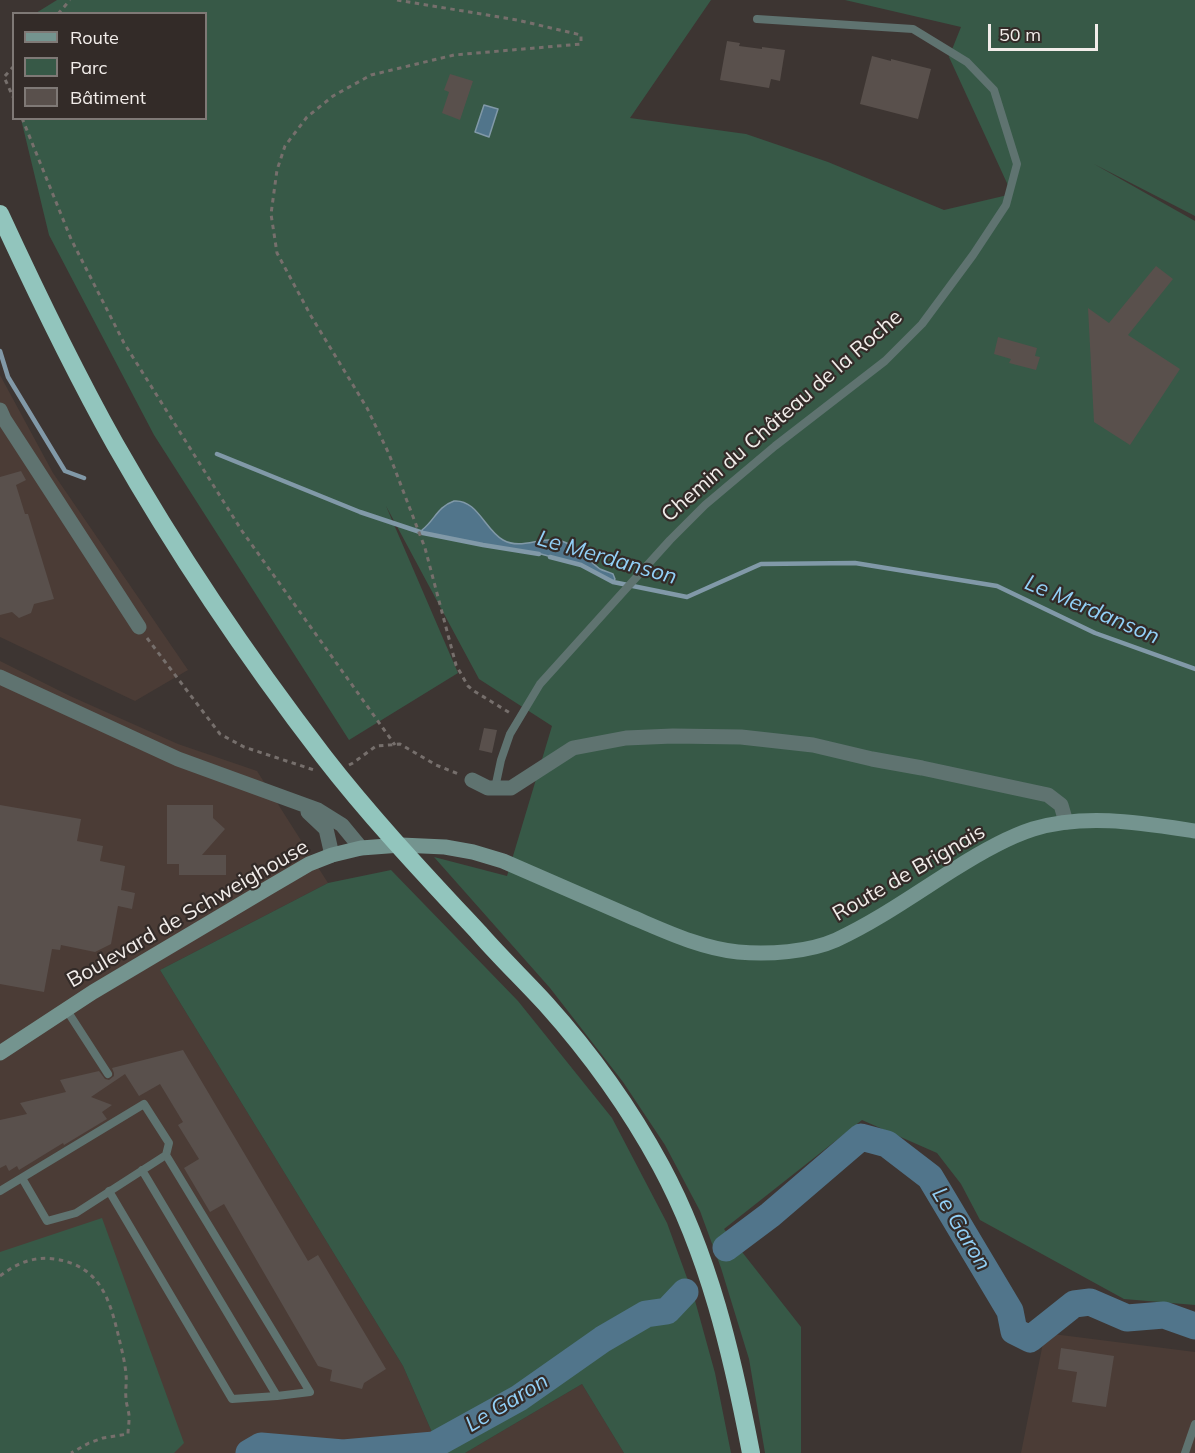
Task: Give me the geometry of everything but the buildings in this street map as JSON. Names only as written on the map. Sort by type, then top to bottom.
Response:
[{"type":"highway","points":[[0,214],[70,361],[116,445],[204,589],[255,663],[328,761],[440,891],[576,1039],[622,1102],[662,1168],[697,1247],[711,1286],[732,1360],[751,1453]]},
{"type":"street","points":[[0,410],[139,627]]},
{"type":"street","points":[[0,677],[178,759],[318,810],[342,825],[361,848]]},
{"type":"street","points":[[472,780],[488,788],[512,788],[573,748],[627,738],[741,736],[813,745],[1047,795],[1061,805],[1066,822]]},
{"type":"street","points":[[292,800],[326,829],[332,855]]},
{"type":"street","name":"Route de Brignais","points":[[445,847],[503,861],[708,947],[739,952],[773,952],[804,949],[834,940],[870,922],[993,846],[1033,830],[1066,822],[1100,821],[1195,831]]},
{"type":"street","name":"Boulevard de Schweighouse","points":[[0,1053],[66,1009],[309,864],[332,855],[361,848],[401,845],[445,847]]},
{"type":"lane","name":"Chemin du Château de la Roche","points":[[495,788],[510,734],[540,684],[705,505],[775,446],[885,361],[922,324],[974,255],[1006,205],[1017,164],[994,90],[966,62],[913,29],[757,19]]},
{"type":"lane","points":[[66,1009],[108,1074]]},
{"type":"lane","points":[[0,1191],[144,1104],[169,1143],[166,1155],[76,1212],[47,1221],[22,1178]]},
{"type":"lane","points":[[109,1191],[232,1399],[310,1392],[166,1155]]},
{"type":"lane","points":[[142,1170],[277,1396]]},
{"type":"lane","points":[[1185,1453],[1195,1424]]},
{"type":"path","points":[[60,12],[70,0]]},
{"type":"path","points":[[397,0],[517,20],[581,35],[581,44],[454,55],[371,75],[333,96],[307,117],[285,146],[277,170],[272,214],[277,253],[311,316],[367,408],[389,454],[424,548],[456,665],[468,686],[519,718]]},
{"type":"path","points":[[12,68],[4,77],[12,95]]},
{"type":"path","points":[[23,120],[71,239],[124,343],[242,531],[395,745]]},
{"type":"path","points":[[0,1276],[21,1262],[36,1259],[66,1261],[81,1267],[92,1276],[104,1291],[112,1310],[126,1375],[126,1397],[130,1419],[128,1434],[103,1438],[72,1453]]},
{"type":"shaded area","points":[[0,375],[53,473],[188,670],[135,701],[0,637]]},
{"type":"shaded area","points":[[0,661],[70,696],[178,744],[257,771],[328,883],[160,970],[403,1366],[441,1453],[0,1453]]},
{"type":"shaded area","points":[[1045,1333],[1195,1352],[1195,1453],[1021,1453]]},
{"type":"shaded area","points":[[582,1384],[624,1453],[465,1453]]},
{"type":"green space","points":[[57,0],[711,0],[630,118],[746,134],[828,162],[944,210],[1012,194],[949,57],[961,27],[845,0],[1195,0],[1195,216],[1094,164],[1195,221],[1195,1305],[1124,1299],[980,1220],[961,1184],[937,1153],[862,1120],[724,1229],[801,1327],[801,1453],[765,1453],[749,1359],[721,1268],[700,1211],[665,1145],[623,1082],[550,988],[434,857],[507,876],[552,726],[479,679],[386,506],[458,673],[349,740],[154,435],[49,235],[21,120],[207,120],[207,12],[38,12]]},
{"type":"green space","points":[[391,870],[518,1001],[612,1118],[667,1223],[694,1297],[715,1373],[731,1453],[624,1453],[582,1384],[465,1453],[441,1453],[403,1366],[160,970],[328,883]]},
{"type":"green space","points":[[102,1218],[184,1443],[174,1453],[0,1453],[0,1252]]},
{"type":"water","points":[[484,105],[498,109],[489,137],[475,132]]},
{"type":"water","points":[[454,501],[469,505],[503,540],[517,544],[551,540],[564,542],[576,548],[600,569],[613,574],[615,579],[613,582],[581,565],[541,554],[423,533],[422,530],[440,510]]},
{"type":"waterway","name":"Le Merdanson","points":[[0,351],[8,377],[65,471],[84,478]]},
{"type":"waterway","name":"Le Merdanson","points":[[217,454],[360,512],[423,533],[539,554]]},
{"type":"waterway","name":"Le Merdanson","points":[[550,557],[581,565],[613,582],[687,597],[761,564],[855,563],[997,586],[1095,633],[1195,669]]},
{"type":"waterway","name":"Le Garon","points":[[726,1248],[770,1215],[861,1137],[887,1144],[930,1177],[1010,1311],[1014,1331],[1030,1339],[1074,1304],[1090,1302],[1127,1318],[1164,1315],[1195,1326]]},
{"type":"waterway","name":"Le Garon","points":[[249,1453],[261,1446],[343,1453],[434,1445],[519,1398],[603,1339],[646,1314],[667,1311],[685,1292]]}]
